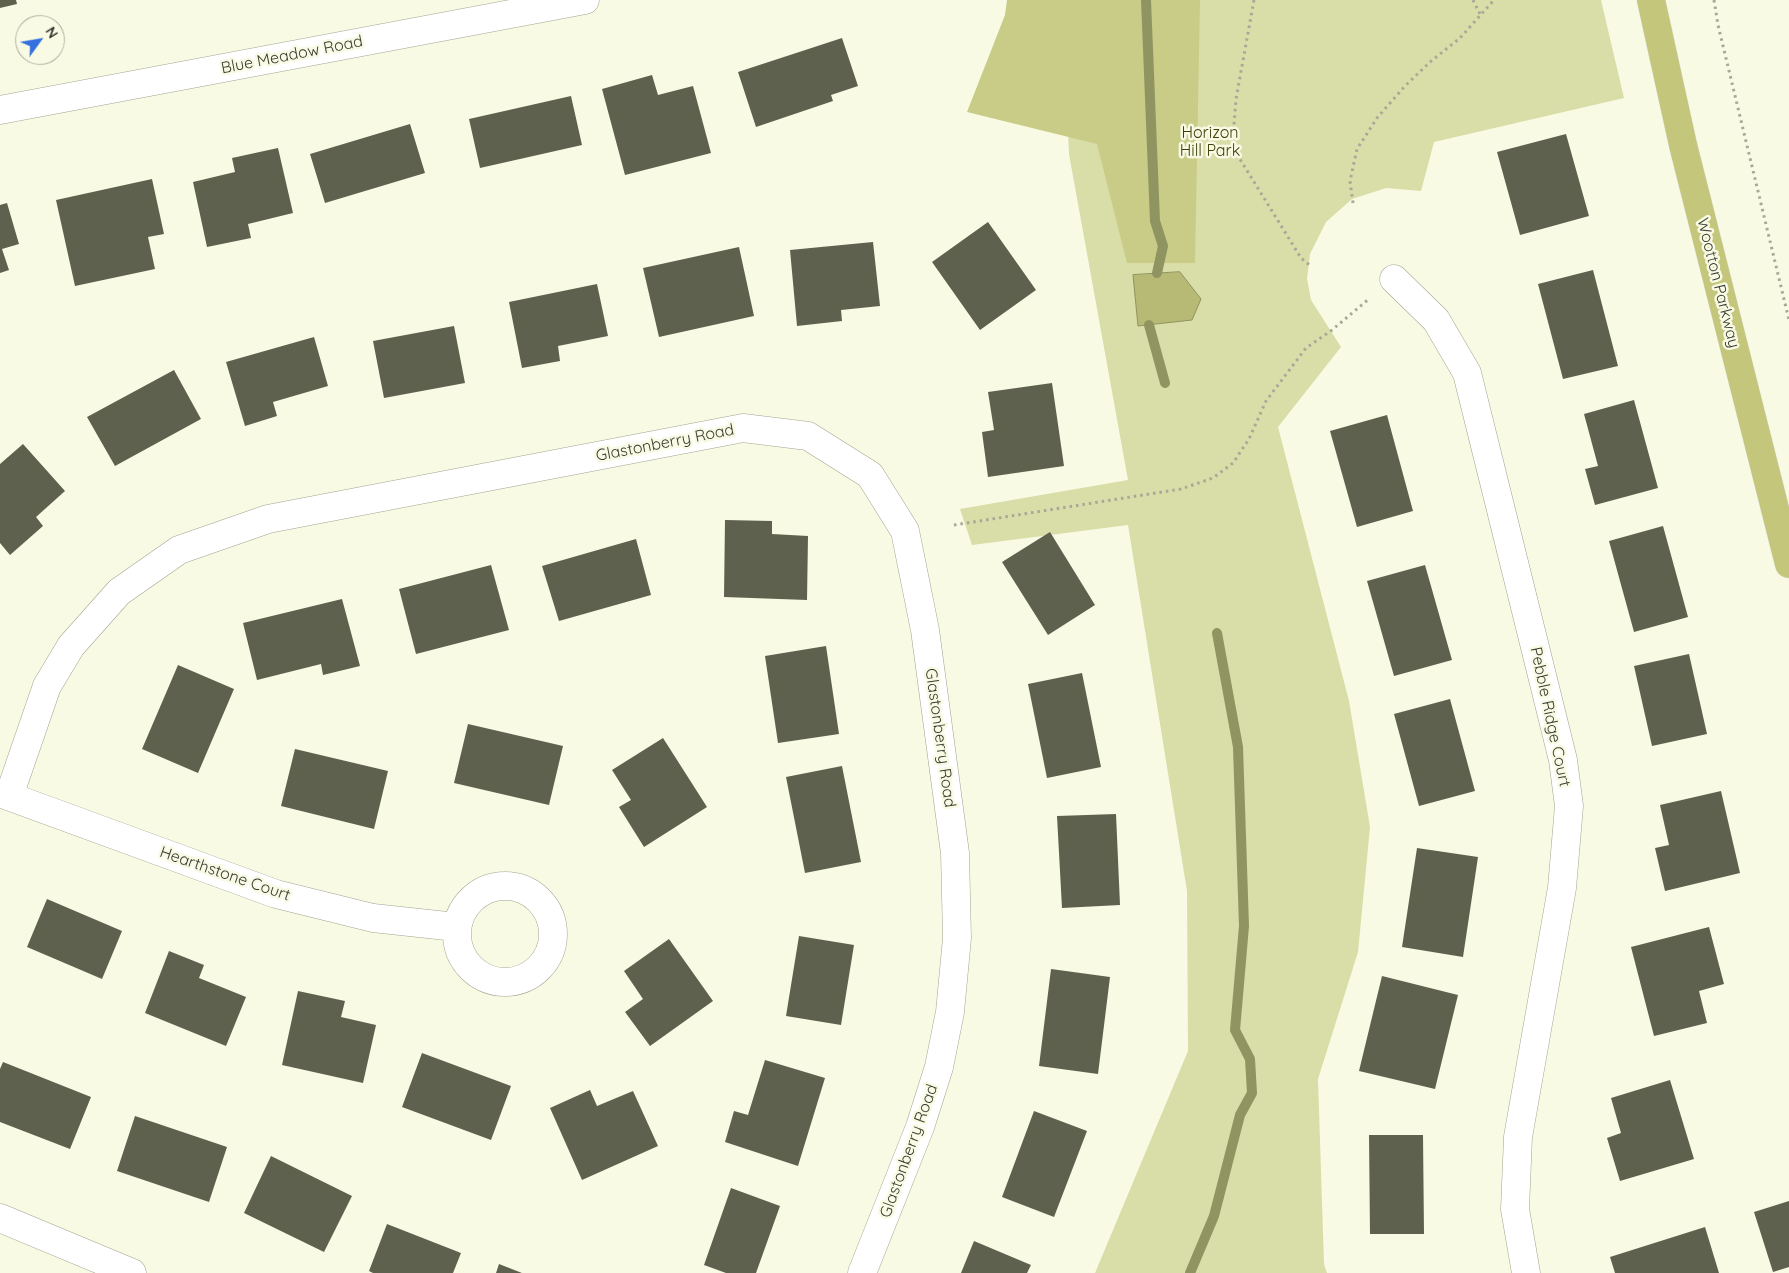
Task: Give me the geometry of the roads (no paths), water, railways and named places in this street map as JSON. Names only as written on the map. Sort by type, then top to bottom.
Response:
[{"type":"main road","name":"Wootton Parkway","points":[[1650,0],[1684,145],[1789,564]]},
{"type":"street","name":"Blue Meadow Road","points":[[0,110],[585,0]]},
{"type":"street","name":"Pebble Ridge Court","points":[[1394,279],[1436,320],[1467,373],[1563,760],[1569,806],[1562,888],[1518,1137],[1515,1209],[1526,1273]]},
{"type":"street","name":"Glastonberry Road","points":[[5,794],[47,686],[71,646],[119,592],[180,550],[268,519],[742,428],[808,436],[870,475],[905,531],[925,630],[955,852],[957,938],[950,1012],[939,1067],[920,1127],[862,1273]]},
{"type":"street","name":"Hearthstone Court","points":[[5,794],[276,894],[373,918],[456,927]]},
{"type":"street","points":[[0,1218],[132,1273]]},
{"type":"waterway","points":[[1146,0],[1155,221],[1163,246],[1157,273]]},
{"type":"waterway","points":[[1149,325],[1165,383]]},
{"type":"waterway","points":[[1190,1273],[1214,1216],[1240,1115],[1252,1093],[1250,1059],[1235,1030],[1244,926],[1238,747],[1217,633]]},
{"type":"park label","name":"Horizon Hill Park","points":[[1210,142]]}]
